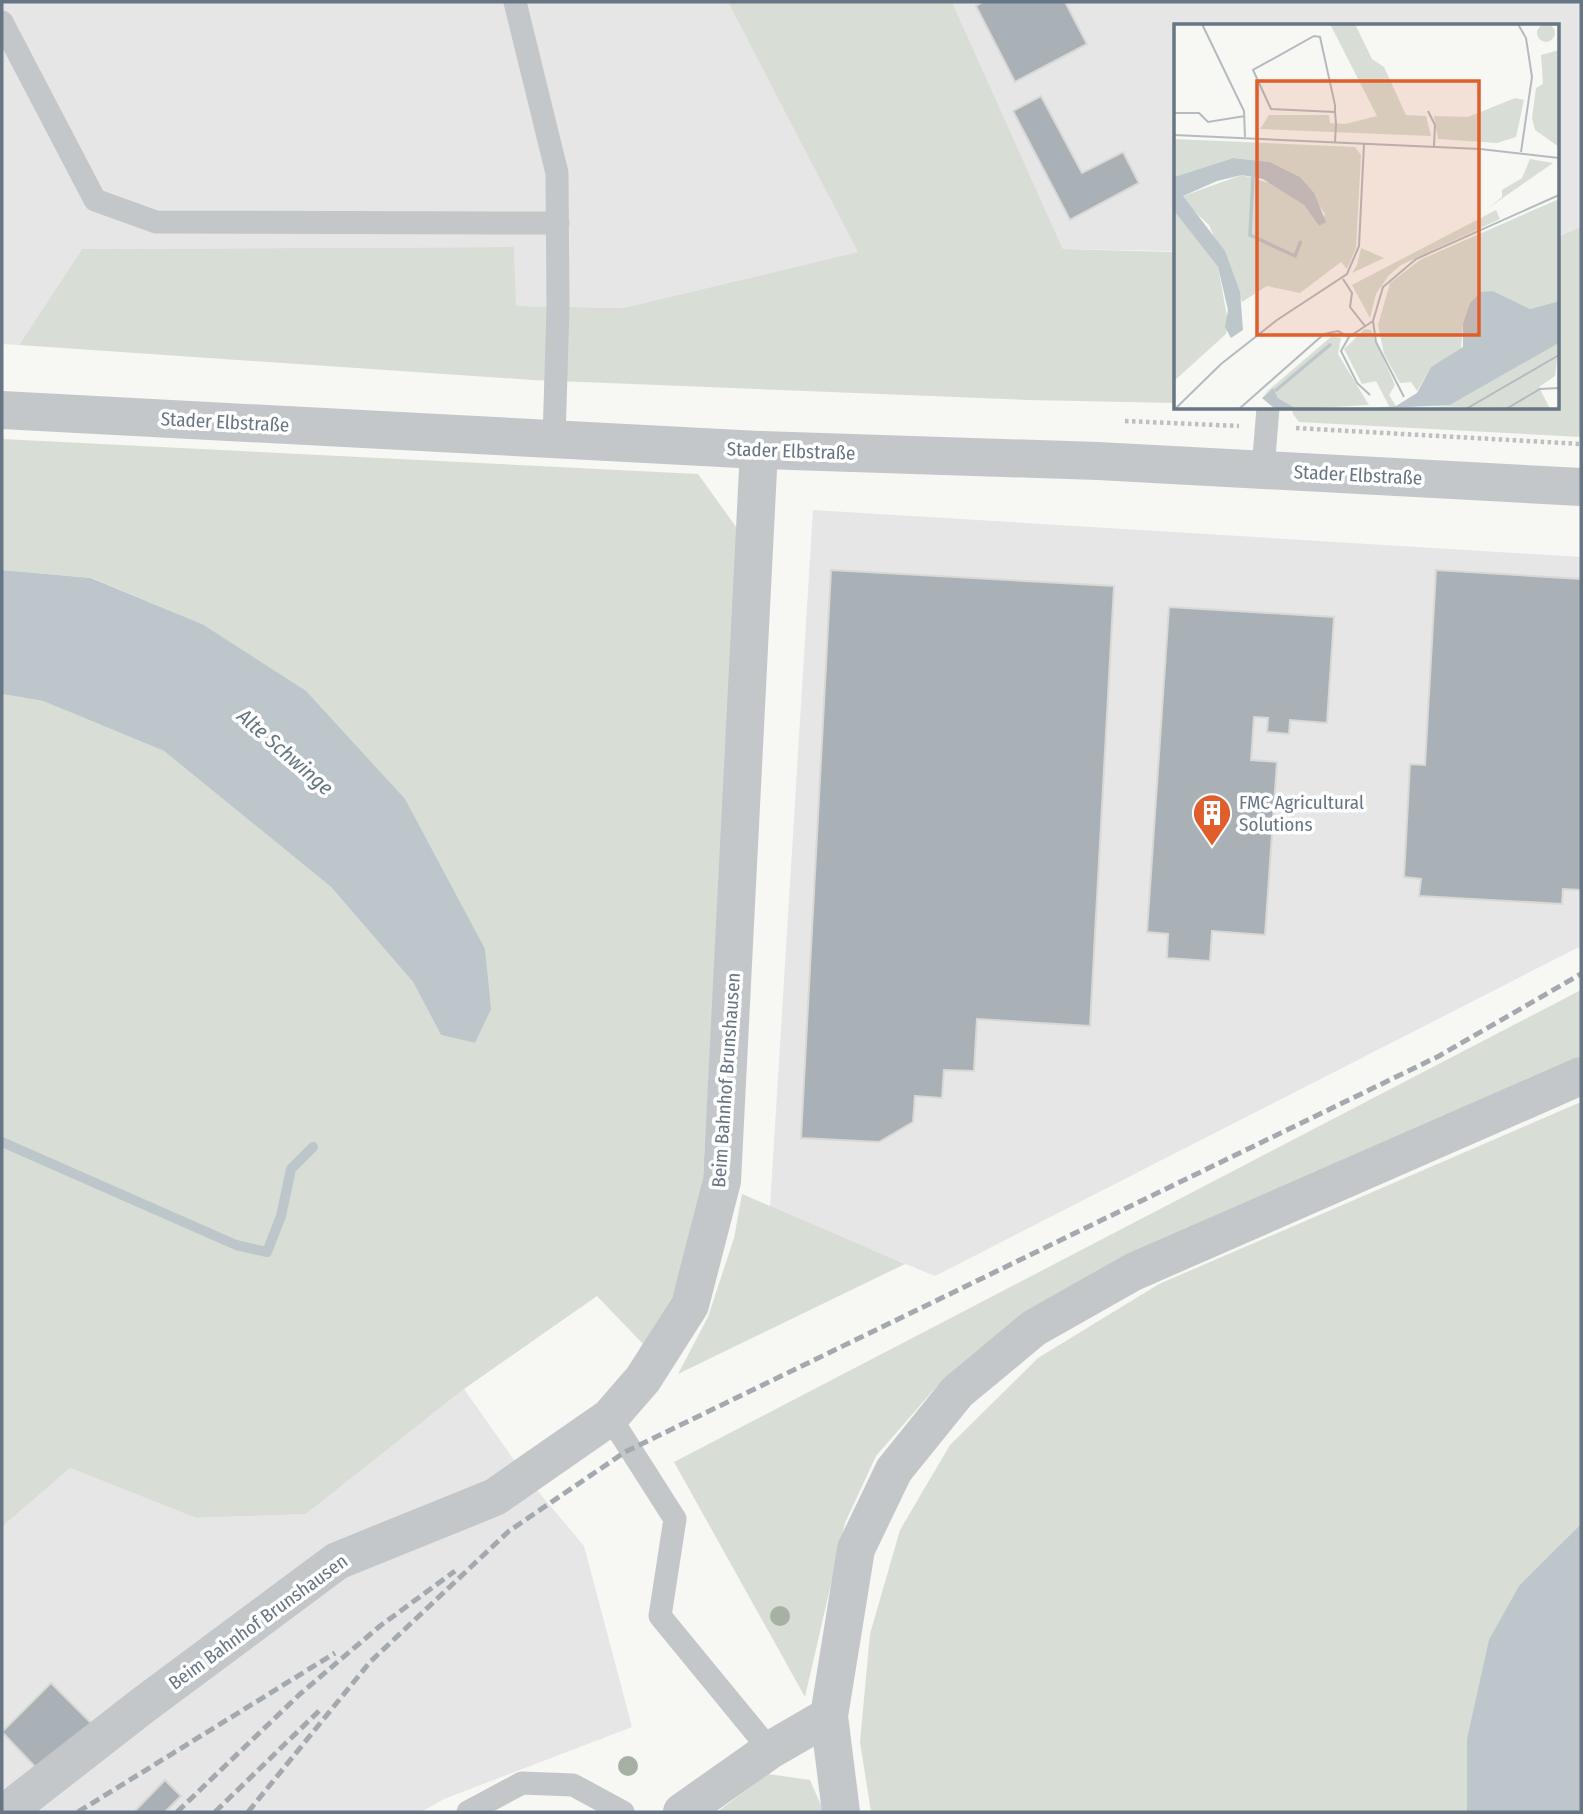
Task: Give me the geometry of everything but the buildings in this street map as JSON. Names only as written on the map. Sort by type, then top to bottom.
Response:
[{"type":"street","name":"Stader Elbstraße","points":[[2,410],[554,440],[1263,469],[1581,487]]},
{"type":"street","name":"Beim Bahnhof Brunshausen","points":[[6,1812],[142,1706],[337,1561],[495,1497],[610,1417],[643,1379],[690,1305],[722,1181],[760,450]]},
{"type":"street","points":[[841,1812],[829,1716],[856,1549],[894,1470],[957,1392],[1034,1328],[1133,1272],[1581,1076]]},
{"type":"street","points":[[682,1812],[770,1750],[829,1716]]},
{"type":"lane","points":[[515,2],[557,173],[558,307],[554,440]]},
{"type":"lane","points":[[2,22],[95,200],[156,222],[558,223]]},
{"type":"lane","points":[[1263,469],[1268,410]]},
{"type":"lane","points":[[610,1417],[676,1519],[660,1616],[770,1750]]},
{"type":"lane","points":[[468,1812],[522,1783],[573,1785],[622,1812]]},
{"type":"shaded area","points":[[2,2],[728,2],[859,252],[623,308],[515,306],[514,247],[82,249],[19,345],[2,344]]},
{"type":"shaded area","points":[[728,2],[952,2],[1063,249],[1174,252],[1174,403],[1028,400],[532,380],[19,345],[82,249],[514,247],[516,306],[623,308],[858,252]]},
{"type":"shaded area","points":[[952,2],[1581,2],[1581,227],[1558,237],[1558,24],[1174,24],[1174,251],[1063,249]]},
{"type":"shaded area","points":[[1581,227],[1581,437],[1299,422],[1293,414],[1292,410],[1558,410],[1558,237]]},
{"type":"shaded area","points":[[2,439],[698,474],[739,531],[702,1196],[679,1286],[643,1344],[597,1296],[464,1389],[306,1514],[196,1518],[70,1468],[2,1527],[2,694],[43,701],[164,751],[331,887],[413,982],[441,1035],[475,1043],[202,624],[92,578],[2,570]]},
{"type":"shaded area","points":[[813,510],[1581,557],[1581,946],[935,1276],[770,1208]]},
{"type":"shaded area","points":[[1581,990],[1581,1057],[1022,1315],[937,1386],[876,1456],[845,1523],[805,1697],[674,1462]]},
{"type":"shaded area","points":[[1581,1102],[1581,1524],[1519,1587],[1467,1739],[1467,1812],[871,1812],[860,1742],[870,1634],[900,1530],[950,1445],[1038,1358],[1159,1284]]},
{"type":"shaded area","points":[[742,1194],[905,1264],[678,1374],[708,1317],[734,1238]]},
{"type":"shaded area","points":[[464,1389],[526,1477],[584,1546],[632,1727],[444,1799],[421,1812],[2,1812],[2,1527],[70,1468],[196,1518],[306,1514]]},
{"type":"shaded area","points":[[768,1774],[810,1780],[824,1812],[717,1812]]},
{"type":"water","name":"Alte Schwinge","points":[[2,570],[91,578],[202,624],[306,691],[405,799],[485,949],[491,1009],[475,1043],[441,1035],[413,982],[331,887],[164,751],[43,701],[2,694]]},
{"type":"water","points":[[1581,1524],[1581,1812],[1467,1812],[1467,1739],[1489,1640],[1519,1586]]},
{"type":"waterway","points":[[2,1142],[236,1245],[267,1252],[281,1216],[291,1169],[313,1147]]},
{"type":"railway","points":[[248,1812],[370,1662],[509,1531],[625,1452],[1439,1056],[1581,974]]},
{"type":"railway","points":[[177,1812],[300,1694],[380,1626],[455,1571]]},
{"type":"railway","points":[[78,1812],[335,1653]]},
{"type":"railway","points":[[215,1812],[322,1708]]},
{"type":"place","name":"FMC Agricultural Solutions","points":[[1212,847]]}]
